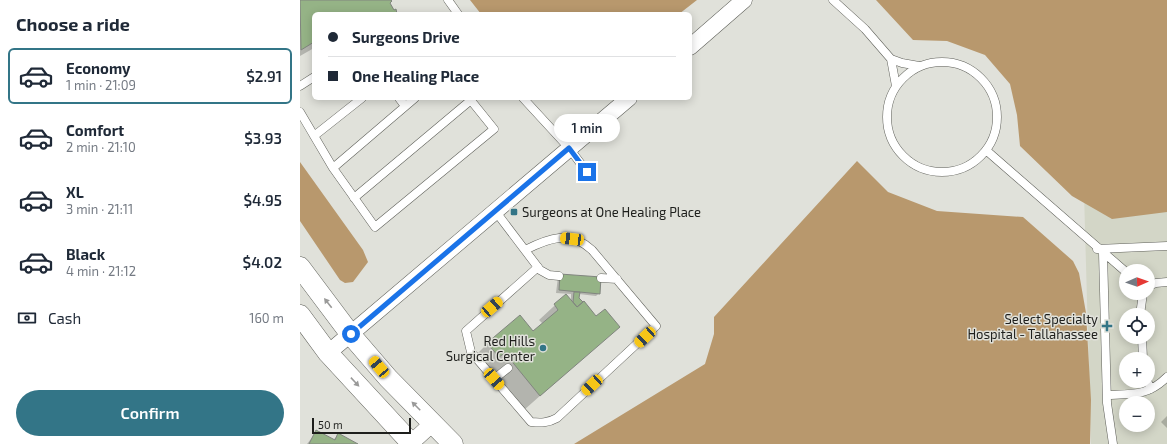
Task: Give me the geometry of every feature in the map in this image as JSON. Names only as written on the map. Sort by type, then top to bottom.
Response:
[{"type":"street","points":[[692,45],[744,0]]},
{"type":"street","points":[[328,353],[627,100]]},
{"type":"street","points":[[300,267],[351,334],[388,378],[453,444]]},
{"type":"street","points":[[300,315],[328,353],[411,444],[433,423]]},
{"type":"lane","points":[[448,0],[457,12]]},
{"type":"lane","points":[[833,0],[865,29],[891,59],[902,63],[919,66]]},
{"type":"lane","points":[[891,59],[896,86]]},
{"type":"lane","points":[[949,61],[968,67],[983,79],[994,96],[997,115],[995,135],[987,151],[976,161],[959,170],[939,173],[920,169],[903,158],[892,142],[886,124],[887,104],[896,86],[904,75],[919,66],[930,62],[949,61]]},
{"type":"lane","points":[[300,86],[312,78]]},
{"type":"lane","points":[[314,136],[359,100]]},
{"type":"lane","points":[[401,100],[406,106]]},
{"type":"lane","points":[[333,168],[413,100]]},
{"type":"lane","points":[[354,198],[469,100]]},
{"type":"lane","points":[[300,112],[333,168],[375,227],[494,129],[471,100]]},
{"type":"lane","points":[[525,100],[569,148],[587,172]]},
{"type":"lane","points":[[987,151],[1119,266]]},
{"type":"lane","points":[[496,212],[538,267],[549,275],[559,276]]},
{"type":"lane","points":[[525,250],[552,238],[572,239],[584,243],[617,279],[656,326],[557,418],[549,422],[531,422],[471,352],[466,331],[538,267]]},
{"type":"lane","points":[[1100,251],[1167,246]]},
{"type":"lane","points":[[1100,251],[1107,395],[1113,444]]},
{"type":"lane","points":[[601,278],[617,279]]},
{"type":"lane","points":[[1155,283],[1167,282]]},
{"type":"lane","points":[[494,379],[508,368]]},
{"type":"lane","points":[[1107,395],[1143,393],[1157,387],[1167,377]]},
{"type":"shaded area","points":[[470,0],[697,0],[682,12],[479,12]]},
{"type":"shaded area","points":[[876,0],[1167,0],[1167,212],[1112,219],[1072,196],[1020,146],[1017,115],[1010,84],[985,55],[947,41],[913,40]]},
{"type":"shaded area","points":[[857,161],[888,192],[937,211],[1023,217],[1073,261],[1079,273],[1086,313],[1091,400],[1090,444],[574,444],[705,364],[714,334],[714,317]]},
{"type":"shaded area","points":[[300,162],[363,250],[368,262],[353,282],[345,283],[340,280],[300,221]]},
{"type":"shaded area","name":"Select Specialty Hospital - Tallahassee","points":[[1167,192],[1167,444],[1091,444],[1084,193]]},
{"type":"building","points":[[300,0],[391,0],[392,1],[390,3],[394,10],[396,9],[397,12],[312,12],[312,43],[301,50]]},
{"type":"building","points":[[560,274],[601,277],[600,294],[559,290]]},
{"type":"building","points":[[574,292],[580,292],[579,298],[583,302],[577,307],[573,302]]},
{"type":"building","name":"Red Hills Surgical Center","points":[[566,294],[577,307],[584,301],[596,316],[605,309],[620,327],[540,396],[505,353],[499,357],[487,343],[520,315],[533,331],[558,310],[554,304]]},
{"type":"building","points":[[316,430],[335,440],[338,433],[358,444],[309,444]]},
{"type":"place","name":"Surgeons at One Healing Place","points":[[514,212]]},
{"type":"place","name":"Select Specialty Hospital - Tallahassee","points":[[1107,326]]},
{"type":"place","name":"Red Hills Surgical Center","points":[[543,348]]},
{"type":"route","points":[[351,334],[496,212],[569,148],[587,172]]}]
